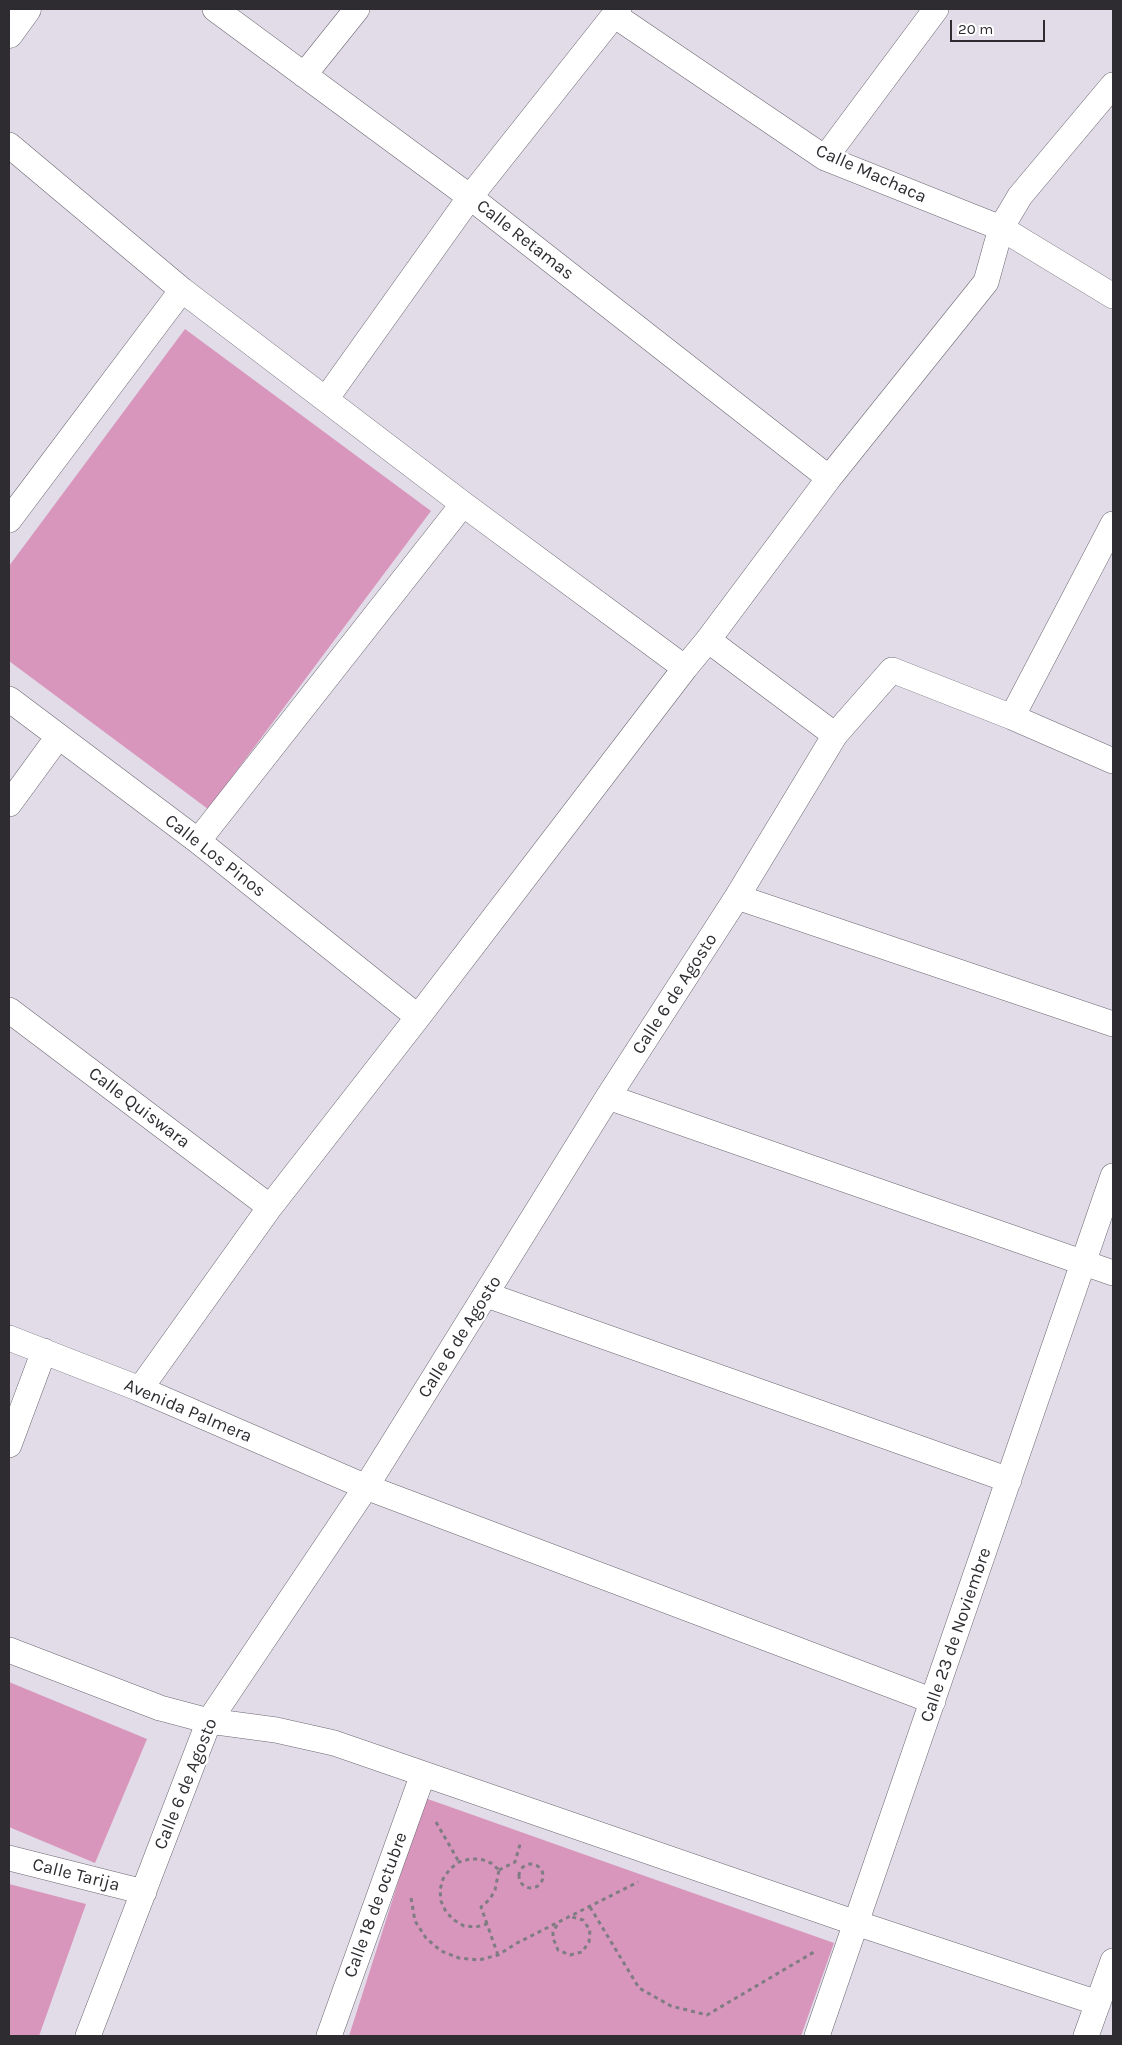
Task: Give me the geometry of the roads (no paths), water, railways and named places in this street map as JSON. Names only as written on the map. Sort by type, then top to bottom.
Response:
[{"type":"street","points":[[9,34],[28,9]]},
{"type":"street","name":"Calle Retamas","points":[[215,9],[470,197],[829,478]]},
{"type":"street","points":[[304,75],[357,9]]},
{"type":"street","points":[[825,158],[936,9]]},
{"type":"street","points":[[326,399],[470,197],[616,12]]},
{"type":"street","name":"Calle Machaca","points":[[616,12],[825,158],[1001,228],[1113,296]]},
{"type":"street","points":[[140,1389],[270,1207],[708,640],[829,478],[986,282],[1001,228],[1020,196],[1113,85]]},
{"type":"street","points":[[9,146],[182,290],[463,504],[685,668]]},
{"type":"street","points":[[9,520],[182,290]]},
{"type":"street","points":[[198,841],[463,504]]},
{"type":"street","points":[[1113,524],[1012,717],[1113,761]]},
{"type":"street","points":[[708,640],[835,735]]},
{"type":"street","name":"Calle 6 de Agosto","points":[[88,2036],[209,1721],[366,1487],[487,1296],[608,1097],[737,897],[835,735],[892,670],[1012,717]]},
{"type":"street","name":"Calle Los Pinos","points":[[9,699],[198,841],[418,1017]]},
{"type":"street","points":[[9,804],[58,737]]},
{"type":"street","points":[[737,897],[1113,1024]]},
{"type":"street","name":"Calle Quiswara","points":[[9,1010],[270,1207]]},
{"type":"street","points":[[608,1097],[1113,1273]]},
{"type":"street","name":"Calle 23 de Noviembre","points":[[817,2036],[1113,1176]]},
{"type":"street","points":[[487,1296],[1009,1480]]},
{"type":"street","name":"Avenida Palmera","points":[[9,1338],[140,1389],[366,1487],[933,1701]]},
{"type":"street","points":[[9,1445],[44,1351]]},
{"type":"street","points":[[9,1650],[160,1708],[209,1721],[276,1730],[334,1743],[856,1923],[1098,2003]]},
{"type":"street","name":"Calle 18 de octubre","points":[[329,2036],[423,1774]]},
{"type":"street","name":"Calle Tarija","points":[[9,1858],[144,1892]]},
{"type":"street","points":[[1086,2036],[1113,1961]]}]
